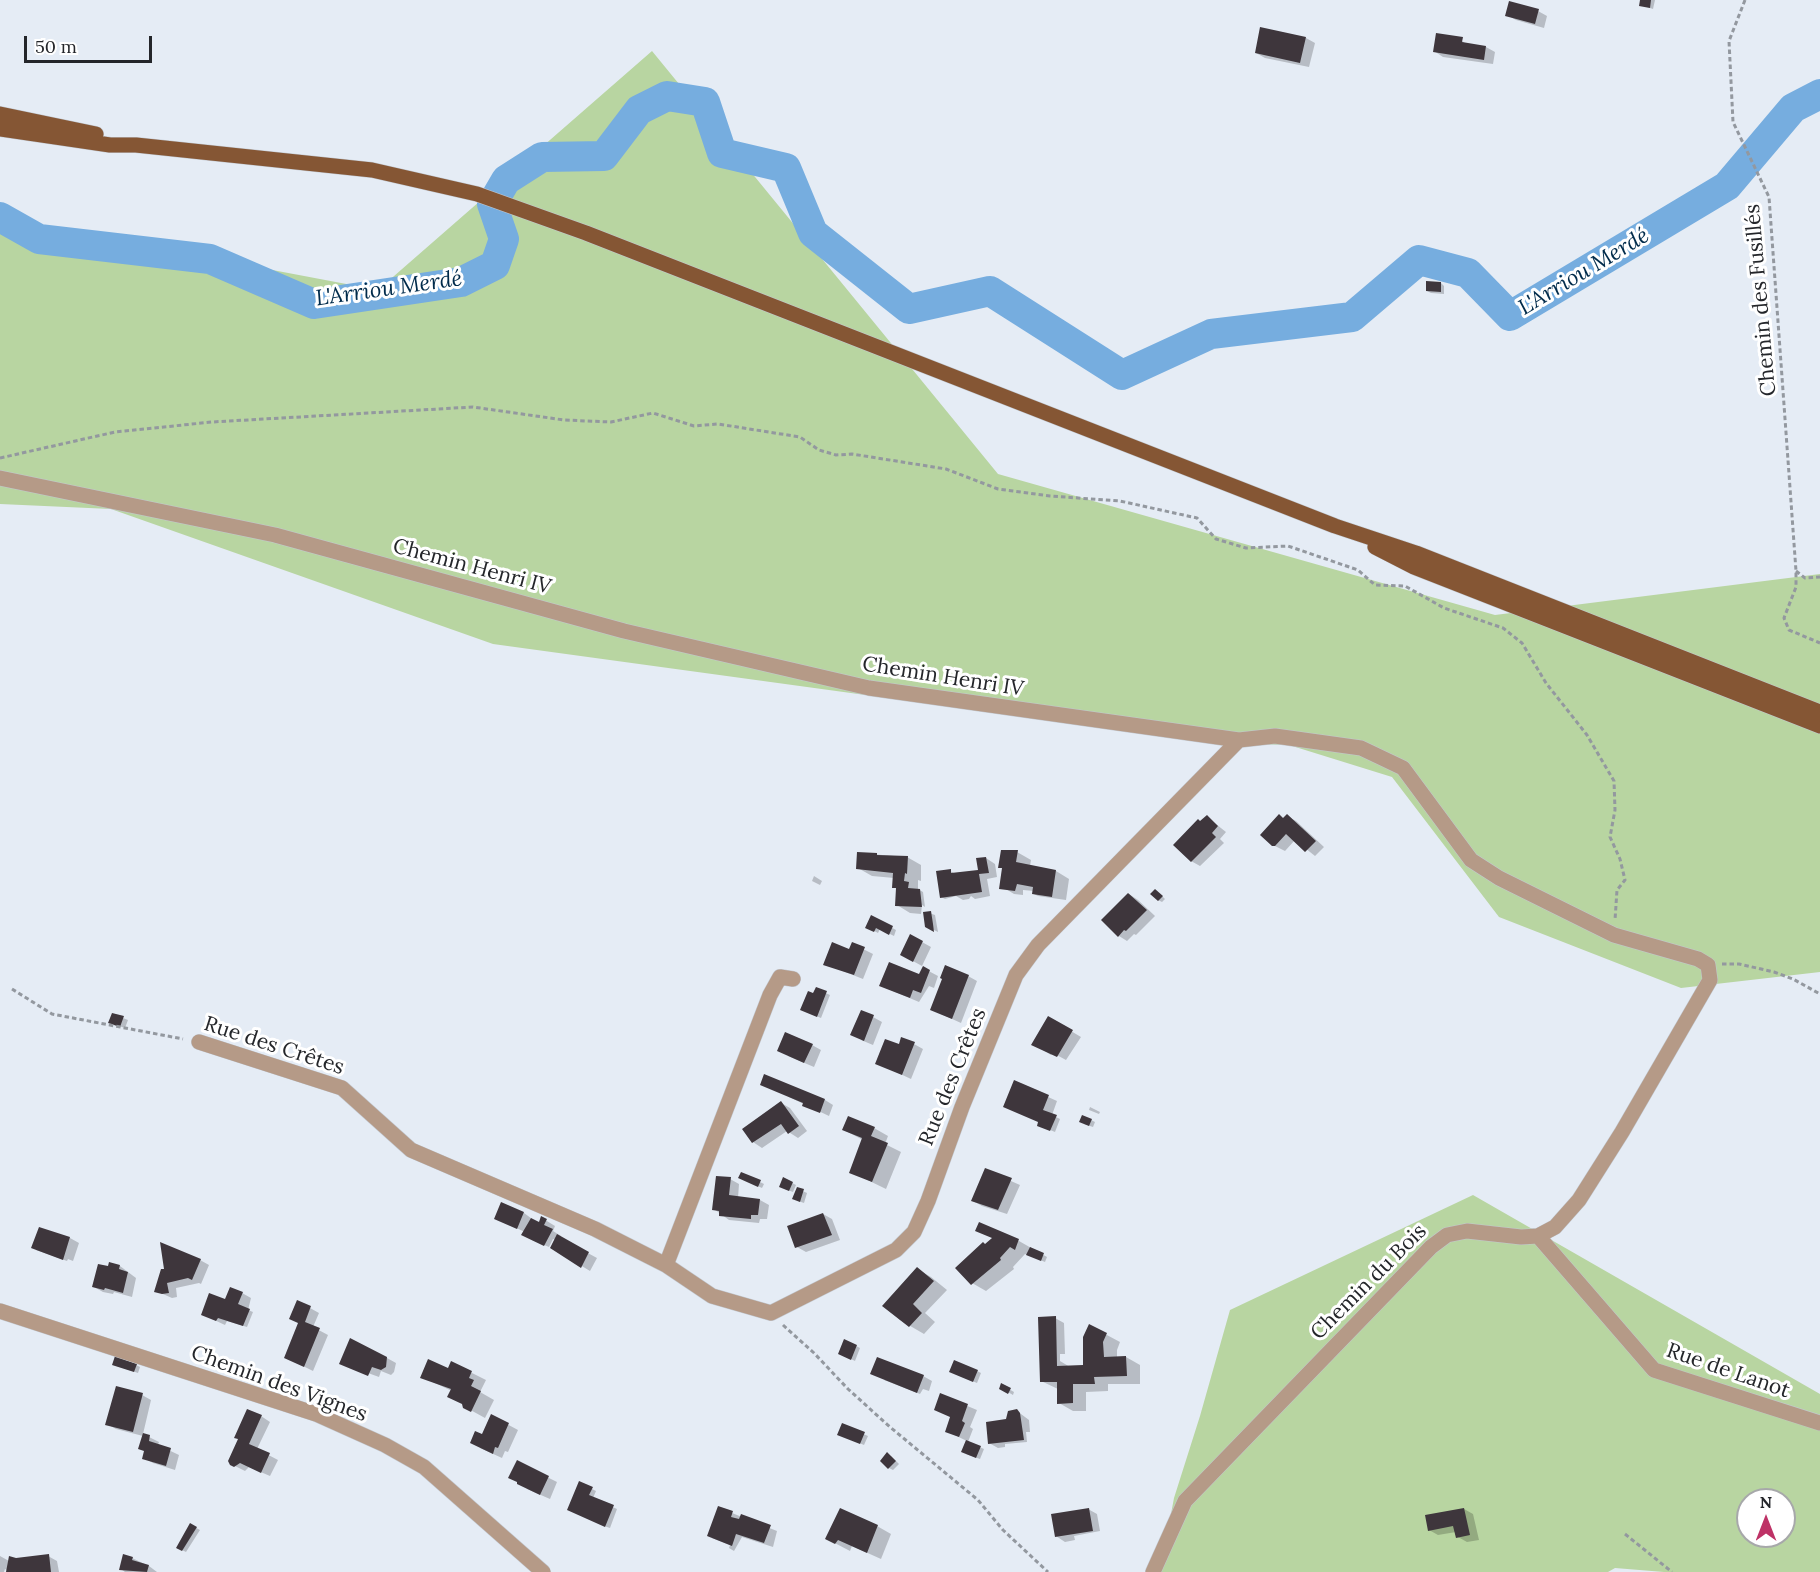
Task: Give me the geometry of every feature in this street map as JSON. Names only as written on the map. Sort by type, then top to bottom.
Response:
[{"type":"main road","points":[[2,118],[110,146],[136,145],[372,170],[477,194],[517,207],[1335,526],[1416,553],[1820,712]]},
{"type":"main road","points":[[1335,526],[1414,567],[1820,726]]},
{"type":"street","name":"Chemin Henri IV","points":[[0,478],[275,535],[624,631],[868,688],[1239,740],[1275,736],[1361,748],[1402,768],[1471,860],[1498,878],[1614,935],[1698,959],[1708,965]]},
{"type":"street","name":"Rue des Crêtes","points":[[199,1042],[342,1088],[411,1150],[595,1228],[666,1265],[712,1296],[771,1313],[896,1250],[914,1232],[928,1202],[962,1107],[1016,975],[1038,945],[1239,740]]},
{"type":"street","points":[[1538,1236],[1555,1227],[1579,1200],[1622,1132],[1710,980],[1708,965]]},
{"type":"street","points":[[666,1265],[770,995],[780,977],[793,979]]},
{"type":"street","name":"Chemin du Bois","points":[[1153,1572],[1185,1501],[1431,1247],[1447,1235],[1467,1231],[1521,1237],[1538,1236]]},
{"type":"street","name":"Rue de Lanot","points":[[1538,1236],[1654,1370],[1820,1423]]},
{"type":"street","name":"Chemin des Vignes","points":[[0,1311],[316,1414],[385,1445],[424,1467],[543,1572]]},
{"type":"path","name":"Chemin des Fusillés","points":[[1745,0],[1729,41],[1733,122],[1769,197],[1796,571],[1796,587],[1784,618],[1789,630],[1820,643]]},
{"type":"path","points":[[0,458],[115,432],[212,422],[473,407],[564,420],[611,422],[653,413],[694,426],[718,424],[800,437],[819,450],[836,455],[852,454],[946,469],[998,489],[1050,496],[1120,501],[1197,518],[1216,539],[1246,548],[1288,546],[1358,570],[1375,585],[1405,586],[1444,608],[1503,628],[1522,644],[1546,683],[1587,735],[1614,781],[1615,810],[1611,837],[1625,880],[1617,890],[1614,935]]},
{"type":"path","points":[[1796,571],[1805,578],[1820,577]]},
{"type":"path","points":[[1708,965],[1739,964],[1774,972],[1793,979],[1820,994]]},
{"type":"path","name":"Rue des Crêtes","points":[[12,989],[51,1014],[199,1042]]},
{"type":"path","points":[[771,1313],[848,1389],[935,1466],[978,1500],[1003,1530],[1048,1572]]},
{"type":"path","points":[[1625,1534],[1672,1572]]},
{"type":"green space","points":[[652,51],[998,474],[1495,615],[1820,574],[1820,972],[1681,988],[1499,917],[1392,777],[1289,745],[1216,743],[493,644],[111,509],[0,504],[0,225],[77,233],[378,290]]},
{"type":"green space","points":[[1473,1195],[1820,1394],[1820,1572],[1664,1572],[1615,1568],[1608,1572],[1160,1572],[1174,1498],[1230,1310]]},
{"type":"building","points":[[1640,0],[1651,0],[1650,8],[1639,6]]},
{"type":"building","points":[[1509,1],[1539,9],[1535,24],[1505,16]]},
{"type":"building","points":[[1260,27],[1306,37],[1300,63],[1255,53]]},
{"type":"building","points":[[1436,33],[1463,37],[1462,42],[1486,46],[1484,60],[1433,52]]},
{"type":"building","points":[[1426,281],[1441,282],[1441,292],[1426,291]]},
{"type":"building","points":[[1279,814],[1283,818],[1287,814],[1316,841],[1305,852],[1286,834],[1275,846],[1260,835]]},
{"type":"building","points":[[1207,815],[1218,826],[1212,833],[1216,837],[1191,862],[1173,845],[1198,819],[1200,821]]},
{"type":"building","points":[[1001,850],[1018,850],[1016,862],[1056,870],[1052,897],[1032,894],[1033,887],[1017,884],[1015,891],[999,889],[1002,868],[998,868]]},
{"type":"building","points":[[857,852],[908,856],[907,874],[905,873],[904,881],[909,882],[908,888],[920,889],[922,907],[895,906],[896,888],[892,888],[893,873],[856,869]]},
{"type":"building","points":[[986,857],[989,873],[979,874],[982,892],[940,898],[936,871],[951,869],[951,873],[978,870],[976,858]]},
{"type":"building","points":[[1155,889],[1163,896],[1158,901],[1150,894]]},
{"type":"building","points":[[1128,893],[1147,910],[1118,937],[1101,920]]},
{"type":"building","points":[[931,911],[934,932],[925,927],[923,912]]},
{"type":"building","points":[[871,915],[893,926],[889,935],[876,928],[874,932],[865,928]]},
{"type":"building","points":[[910,934],[923,941],[913,962],[900,955]]},
{"type":"building","points":[[832,942],[849,949],[852,942],[865,947],[854,975],[823,965]]},
{"type":"building","points":[[889,962],[919,974],[923,966],[930,970],[921,993],[913,990],[910,998],[879,986]]},
{"type":"building","points":[[945,965],[969,975],[952,1019],[930,1010]]},
{"type":"building","points":[[816,987],[827,991],[817,1017],[800,1010],[808,991],[813,993]]},
{"type":"building","points":[[861,1010],[874,1015],[864,1041],[850,1035]]},
{"type":"building","points":[[112,1013],[124,1016],[120,1027],[108,1023]]},
{"type":"building","points":[[1048,1016],[1073,1030],[1057,1057],[1031,1045]]},
{"type":"building","points":[[785,1032],[813,1044],[804,1063],[777,1051]]},
{"type":"building","points":[[901,1037],[915,1042],[902,1075],[875,1064],[885,1039],[899,1044]]},
{"type":"building","points":[[764,1074],[825,1099],[820,1113],[802,1106],[803,1103],[760,1085]]},
{"type":"building","points":[[1014,1080],[1049,1095],[1043,1110],[1057,1115],[1050,1131],[1037,1126],[1038,1122],[1003,1107]]},
{"type":"building","points":[[781,1101],[799,1126],[788,1134],[781,1124],[752,1143],[742,1129]]},
{"type":"building","points":[[1082,1115],[1092,1119],[1089,1126],[1079,1122]]},
{"type":"building","points":[[848,1116],[875,1127],[871,1136],[888,1143],[872,1182],[849,1173],[862,1138],[842,1130]]},
{"type":"building","points":[[985,1168],[1012,1178],[998,1210],[971,1201]]},
{"type":"building","points":[[741,1172],[761,1180],[758,1187],[738,1178]]},
{"type":"building","points":[[716,1176],[731,1177],[729,1195],[760,1199],[758,1215],[751,1215],[751,1219],[719,1216],[719,1211],[712,1210]]},
{"type":"building","points":[[783,1177],[793,1182],[789,1191],[779,1187]]},
{"type":"building","points":[[797,1187],[804,1189],[800,1202],[792,1199]]},
{"type":"building","points":[[501,1202],[524,1212],[517,1229],[494,1219]]},
{"type":"building","points":[[823,1213],[832,1235],[795,1248],[787,1226]]},
{"type":"building","points":[[541,1216],[547,1219],[544,1225],[553,1229],[544,1246],[521,1235],[531,1218],[539,1222]]},
{"type":"building","points":[[979,1222],[1019,1239],[1015,1250],[1010,1247],[1000,1258],[1001,1260],[971,1285],[955,1268],[983,1242],[985,1244],[992,1238],[975,1231]]},
{"type":"building","points":[[39,1227],[70,1237],[63,1260],[31,1248]]},
{"type":"building","points":[[557,1234],[589,1252],[581,1268],[550,1248]]},
{"type":"building","points":[[160,1242],[201,1259],[192,1280],[188,1278],[167,1283],[169,1293],[162,1294],[154,1292],[161,1269],[164,1269]]},
{"type":"building","points":[[1030,1247],[1044,1253],[1041,1261],[1026,1255]]},
{"type":"building","points":[[109,1262],[120,1265],[119,1269],[128,1272],[123,1293],[92,1287],[98,1264],[108,1266]]},
{"type":"building","points":[[917,1267],[934,1281],[913,1304],[922,1313],[909,1327],[882,1306]]},
{"type":"building","points":[[230,1287],[243,1292],[238,1304],[250,1309],[243,1326],[218,1318],[216,1321],[201,1315],[209,1293],[225,1299]]},
{"type":"building","points":[[297,1300],[311,1306],[305,1322],[320,1328],[304,1367],[284,1358],[298,1323],[289,1319]]},
{"type":"building","points":[[1056,1316],[1057,1366],[1083,1365],[1083,1337],[1089,1324],[1107,1333],[1103,1342],[1104,1357],[1126,1356],[1127,1376],[1094,1377],[1095,1384],[1073,1384],[1073,1403],[1057,1404],[1057,1382],[1040,1382],[1038,1317]]},
{"type":"building","points":[[350,1338],[387,1357],[386,1367],[381,1370],[372,1367],[368,1376],[339,1364]]},
{"type":"building","points":[[844,1339],[857,1345],[851,1360],[838,1354]]},
{"type":"building","points":[[115,1356],[137,1364],[134,1372],[112,1365]]},
{"type":"building","points":[[877,1357],[924,1375],[917,1393],[870,1374]]},
{"type":"building","points":[[428,1359],[448,1368],[451,1361],[472,1371],[469,1378],[474,1380],[471,1386],[481,1391],[471,1412],[463,1408],[462,1404],[447,1397],[451,1389],[420,1378]]},
{"type":"building","points":[[954,1360],[978,1370],[973,1382],[949,1372]]},
{"type":"building","points":[[1001,1383],[1011,1388],[1008,1394],[999,1389]]},
{"type":"building","points":[[116,1386],[143,1393],[133,1432],[105,1425]]},
{"type":"building","points":[[940,1393],[968,1404],[962,1421],[965,1423],[959,1437],[945,1432],[950,1417],[934,1410]]},
{"type":"building","points":[[247,1409],[262,1415],[249,1444],[270,1453],[261,1473],[240,1463],[234,1467],[228,1461],[238,1439],[234,1438]]},
{"type":"building","points":[[1017,1409],[1020,1413],[1024,1440],[988,1444],[986,1422],[1006,1419],[1008,1411]]},
{"type":"building","points":[[491,1414],[509,1423],[493,1454],[470,1443],[475,1431],[482,1434]]},
{"type":"building","points":[[842,1423],[865,1432],[860,1444],[837,1435]]},
{"type":"building","points":[[143,1433],[150,1435],[149,1441],[171,1448],[166,1466],[142,1459],[144,1451],[138,1449]]},
{"type":"building","points":[[966,1440],[981,1446],[976,1458],[961,1452]]},
{"type":"building","points":[[887,1452],[896,1461],[888,1469],[880,1461]]},
{"type":"building","points":[[517,1460],[549,1476],[540,1495],[508,1478]]},
{"type":"building","points":[[579,1481],[593,1487],[589,1495],[614,1505],[605,1527],[567,1510]]},
{"type":"building","points":[[718,1506],[733,1511],[731,1517],[739,1519],[741,1514],[771,1525],[764,1543],[736,1534],[732,1546],[707,1536]]},
{"type":"building","points":[[840,1508],[878,1525],[867,1553],[838,1540],[835,1544],[825,1539]]},
{"type":"building","points":[[1089,1508],[1093,1531],[1055,1537],[1051,1514]]},
{"type":"building","points":[[1464,1508],[1470,1535],[1456,1538],[1453,1526],[1428,1531],[1425,1515]]},
{"type":"building","points":[[190,1523],[197,1527],[182,1551],[176,1548]]},
{"type":"building","points":[[49,1554],[51,1572],[6,1572],[9,1556],[16,1558]]},
{"type":"building","points":[[123,1554],[133,1557],[132,1560],[149,1565],[147,1572],[119,1570]]},
{"type":"waterway","name":"L'Arriou Merdé","points":[[0,217],[39,239],[210,259],[314,304],[461,282],[495,265],[504,239],[492,204],[506,180],[542,157],[604,156],[639,110],[667,96],[705,102],[722,153],[786,168],[813,233],[909,309],[990,291],[1122,375],[1211,334],[1352,317],[1419,260],[1468,273],[1510,316],[1727,186],[1793,108],[1820,94]]}]
